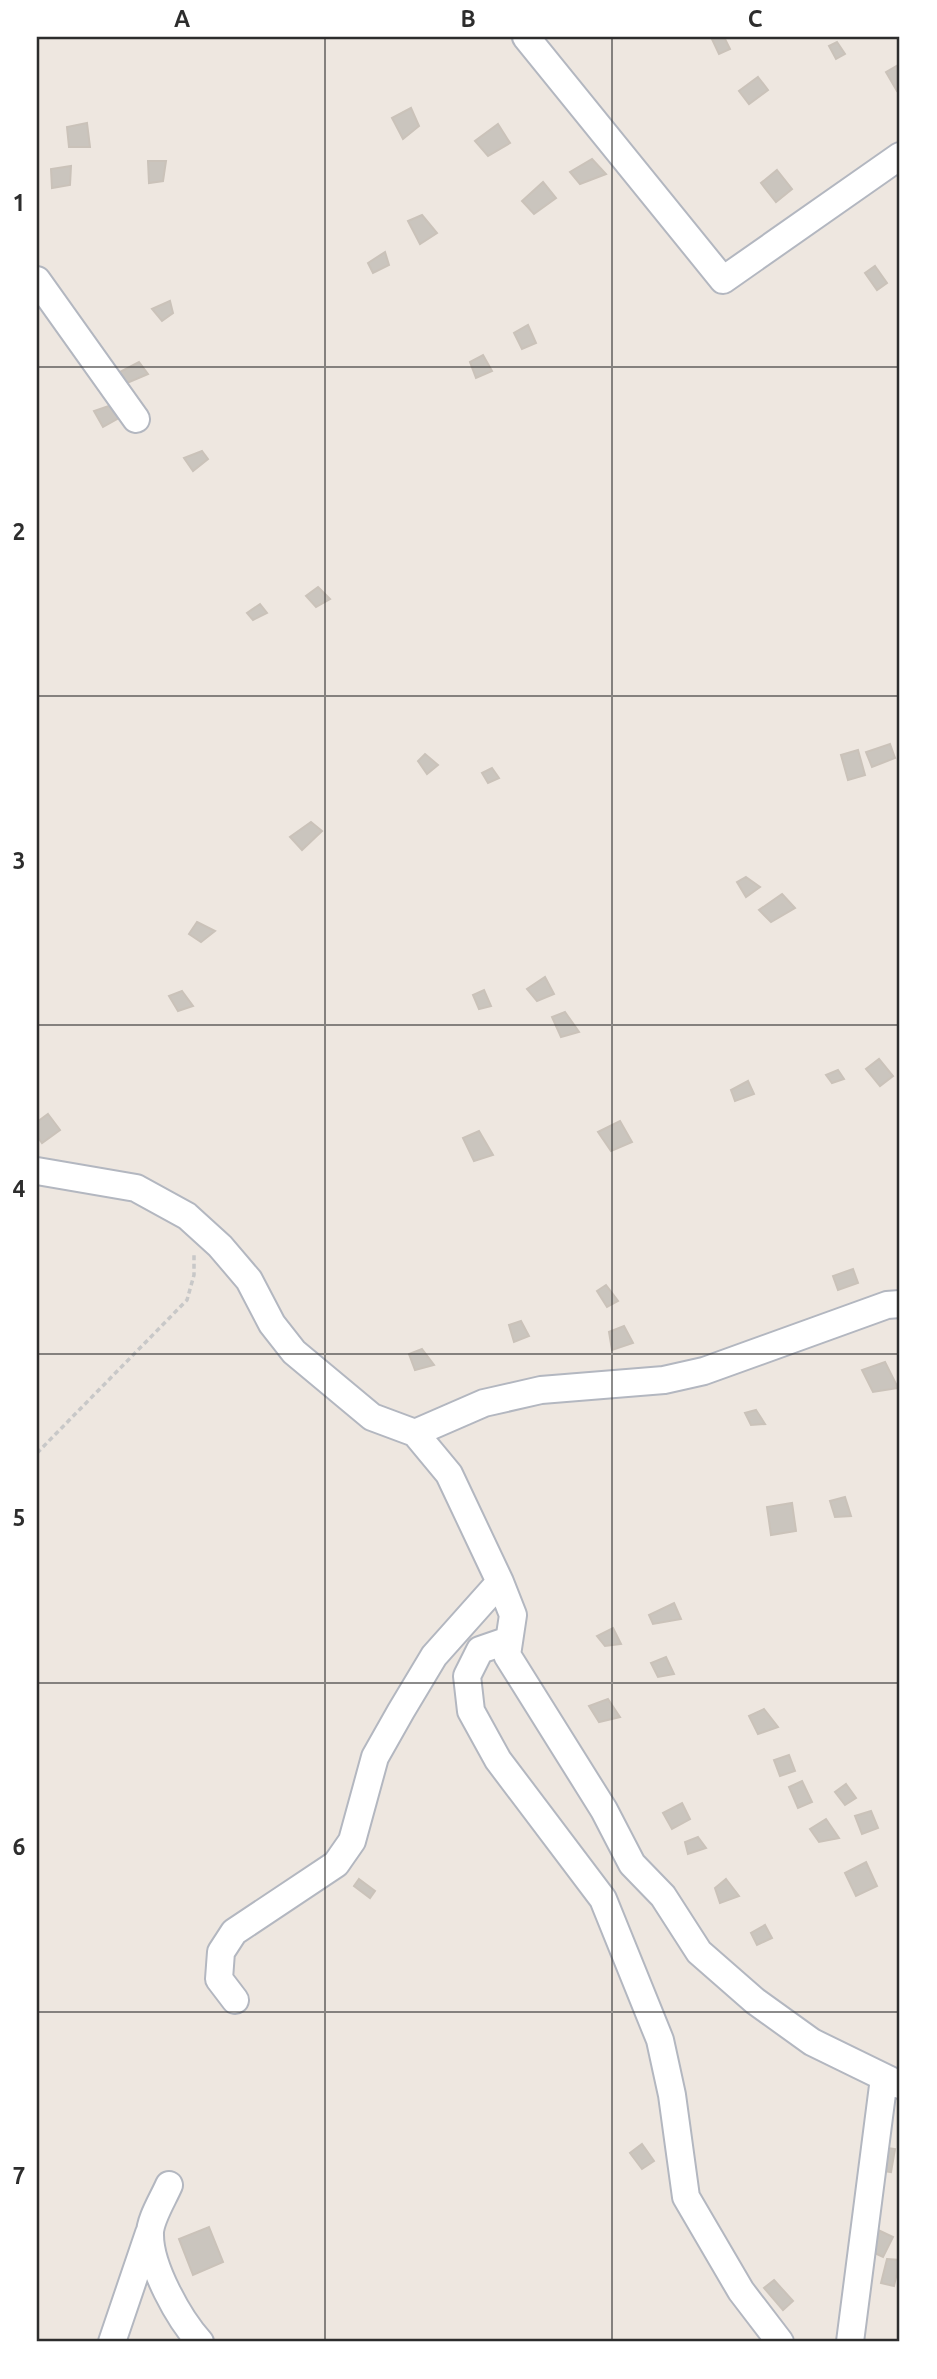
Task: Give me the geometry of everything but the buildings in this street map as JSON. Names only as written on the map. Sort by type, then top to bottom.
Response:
[{"type":"street","points":[[526,37],[723,280],[900,156]]},
{"type":"street","points":[[37,279],[136,419]]},
{"type":"street","points":[[37,1171],[136,1188],[187,1216],[220,1246],[249,1280],[272,1324],[294,1352],[372,1417],[415,1433],[449,1474],[500,1582],[513,1615],[507,1655],[604,1810],[632,1864],[663,1896],[699,1952],[755,2001],[812,2042],[892,2082],[850,2342]]},
{"type":"street","points":[[415,1433],[484,1403],[541,1390],[653,1381],[704,1371],[887,1305],[900,1304]]},
{"type":"street","points":[[235,2000],[219,1979],[221,1952],[234,1933],[336,1864],[352,1841],[375,1756],[433,1656],[500,1582]]},
{"type":"street","points":[[509,1640],[480,1650],[467,1676],[471,1711],[498,1760],[603,1899],[660,2040],[672,2095],[686,2197],[741,2291],[780,2342]]},
{"type":"street","points":[[112,2342],[149,2233],[169,2185]]},
{"type":"street","points":[[149,2233],[166,2287],[186,2326],[200,2342]]},
{"type":"path","points":[[37,1453],[187,1300],[194,1275],[192,1247]]}]
